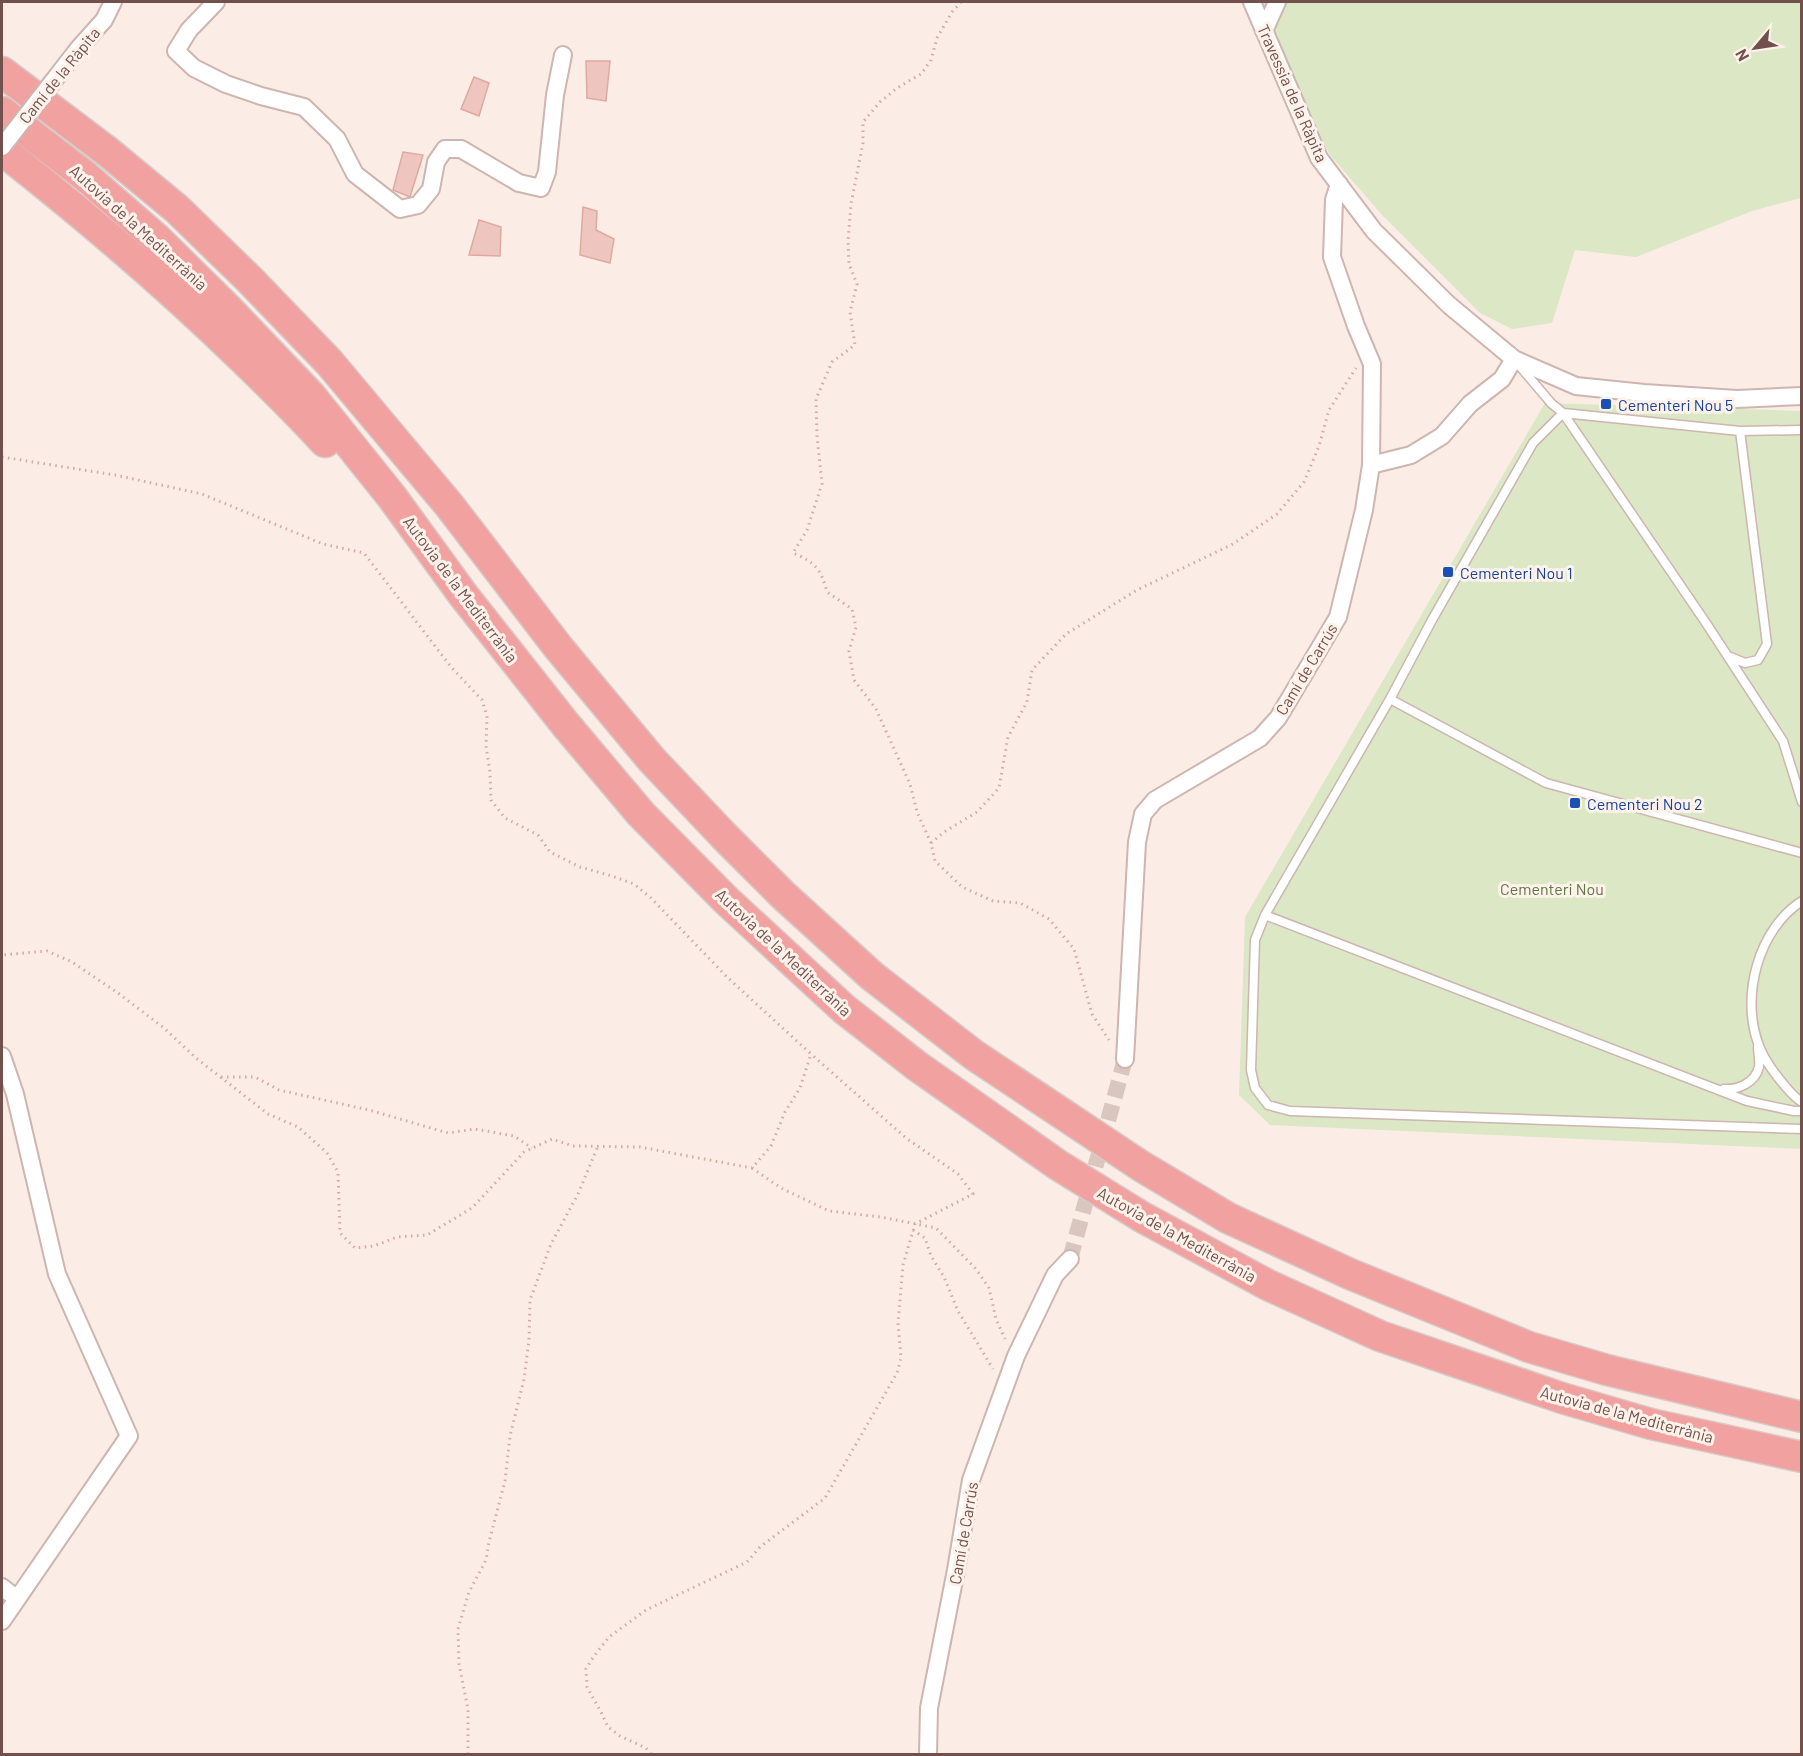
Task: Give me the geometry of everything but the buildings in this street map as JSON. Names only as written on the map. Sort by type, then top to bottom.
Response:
[{"type":"highway","name":"Autovia de la Mediterrània","points":[[2,72],[108,152],[177,209],[250,280],[329,362],[386,430],[558,647],[652,760],[783,895],[872,976],[974,1055],[1141,1166],[1228,1218],[1350,1274],[1529,1347],[1695,1392],[1802,1417]]},
{"type":"highway","name":"Autovia de la Mediterrània","points":[[2,112],[85,176],[157,239],[228,309],[311,396],[392,497],[464,596],[566,725],[641,814],[726,900],[844,1009],[918,1066],[1058,1165],[1142,1217],[1268,1285],[1380,1336],[1562,1398],[1651,1424],[1802,1457]]},
{"type":"highway","points":[[2,148],[109,236],[207,324],[302,417],[464,596]]},
{"type":"street","name":"Camí de la Ràpita","points":[[2,148],[78,48],[104,20],[113,2]]},
{"type":"street","points":[[216,2],[189,30],[177,51],[194,68],[226,84],[304,107],[337,139],[355,174],[400,209],[418,205],[431,189],[436,162],[445,149],[461,149],[519,183],[541,188],[547,172],[555,95],[563,55]]},
{"type":"street","name":"Travessia de la Ràpita","points":[[1252,2],[1319,158],[1374,231],[1449,305],[1514,359],[1576,386],[1737,399],[1802,396]]},
{"type":"street","points":[[1264,31],[1277,2]]},
{"type":"street","name":"Camí de Carrús","points":[[1125,1059],[1137,842],[1143,814],[1155,800],[1260,738],[1278,718],[1338,617],[1364,510],[1371,465],[1372,364],[1332,257],[1334,200],[1339,184]]},
{"type":"street","points":[[1371,465],[1411,455],[1442,436],[1470,405],[1502,379],[1514,359]]},
{"type":"street","points":[[2,1056],[15,1094],[57,1274],[129,1436],[2,1622]]},
{"type":"street","name":"Camí de Carrús","points":[[928,1755],[929,1708],[971,1480],[1016,1356],[1055,1275],[1070,1259]]},
{"type":"street","points":[[2,1587],[17,1599]]},
{"type":"lane","points":[[1514,359],[1551,404],[1563,412],[1728,656],[1783,741],[1802,802]]},
{"type":"lane","points":[[1563,412],[1740,432],[1802,430]]},
{"type":"lane","points":[[1563,412],[1533,443],[1437,611],[1390,699],[1265,915],[1255,939],[1251,1070],[1255,1088],[1268,1105],[1290,1111],[1802,1129]]},
{"type":"lane","points":[[1728,656],[1745,663],[1758,660],[1767,644],[1740,432]]},
{"type":"lane","points":[[1390,699],[1546,783],[1802,853]]},
{"type":"lane","points":[[1700,1082],[1734,1090],[1746,1085],[1754,1077],[1759,1067],[1758,1043],[1752,1016],[1752,984],[1762,950],[1776,925],[1802,901]]},
{"type":"lane","points":[[1265,915],[1747,1101],[1802,1111]]},
{"type":"lane","points":[[1758,1043],[1772,1072],[1802,1102]]},
{"type":"path","points":[[961,2],[952,12],[937,38],[931,60],[921,74],[880,102],[863,122],[863,143],[851,204],[848,241],[849,264],[857,284],[850,312],[855,345],[832,362],[816,399],[822,484],[807,530],[793,553],[810,560],[822,575],[827,592],[852,609],[856,627],[849,651],[855,680],[876,709],[910,784],[917,812],[931,843],[935,861],[962,887],[993,901],[1020,903],[1049,919],[1074,949],[1092,1014],[1108,1039],[1125,1059]]},
{"type":"path","points":[[931,843],[944,832],[977,812],[999,788],[1008,737],[1027,702],[1032,670],[1066,634],[1137,590],[1233,544],[1277,514],[1304,482],[1319,446],[1329,410],[1367,352]]},
{"type":"path","points":[[2,457],[115,475],[202,494],[323,544],[364,553],[451,667],[482,700],[487,716],[486,746],[491,800],[505,818],[538,835],[550,852],[580,867],[634,885],[651,898],[727,977],[906,1138],[958,1174],[973,1194],[915,1224],[903,1265],[898,1323],[901,1358],[897,1373],[825,1498],[760,1547],[747,1562],[646,1610],[621,1626],[609,1636],[594,1656],[586,1670],[587,1687],[608,1727],[620,1736],[646,1748],[651,1755]]},
{"type":"path","points":[[2,955],[47,951],[72,962],[164,1028],[196,1058],[268,1114],[298,1127],[327,1153],[338,1172],[340,1233],[355,1248],[374,1246],[397,1237],[427,1235],[472,1208],[524,1152],[552,1139],[573,1146],[640,1146],[752,1168],[781,1188],[828,1211],[936,1227],[976,1269],[989,1288],[996,1319],[1008,1346],[1016,1356]]},
{"type":"path","points":[[752,1168],[771,1146],[785,1112],[801,1088],[811,1054]]},
{"type":"path","points":[[220,1077],[255,1077],[279,1090],[369,1110],[448,1133],[475,1129],[514,1136],[532,1148]]},
{"type":"path","points":[[468,1755],[468,1709],[459,1664],[458,1629],[469,1592],[486,1560],[505,1481],[510,1436],[524,1379],[529,1340],[530,1300],[551,1244],[578,1194],[598,1146]]},
{"type":"path","points":[[913,1230],[925,1238],[931,1256],[944,1277],[958,1311],[992,1368],[1006,1384]]},
{"type":"green space","points":[[1263,2],[1801,2],[1801,198],[1752,211],[1636,257],[1575,250],[1552,323],[1512,329],[1480,313],[1383,216],[1330,155],[1315,127]]},
{"type":"green space","name":"Cementeri Nou","points":[[1545,403],[1801,411],[1801,1149],[1270,1125],[1239,1095],[1245,917]]},
{"type":"tunnel","points":[[1070,1259],[1125,1059]]},
{"type":"place","name":"Cementeri Nou 5","points":[[1606,404]]},
{"type":"place","name":"Cementeri Nou 1","points":[[1448,572]]},
{"type":"place","name":"Cementeri Nou 2","points":[[1575,803]]}]
